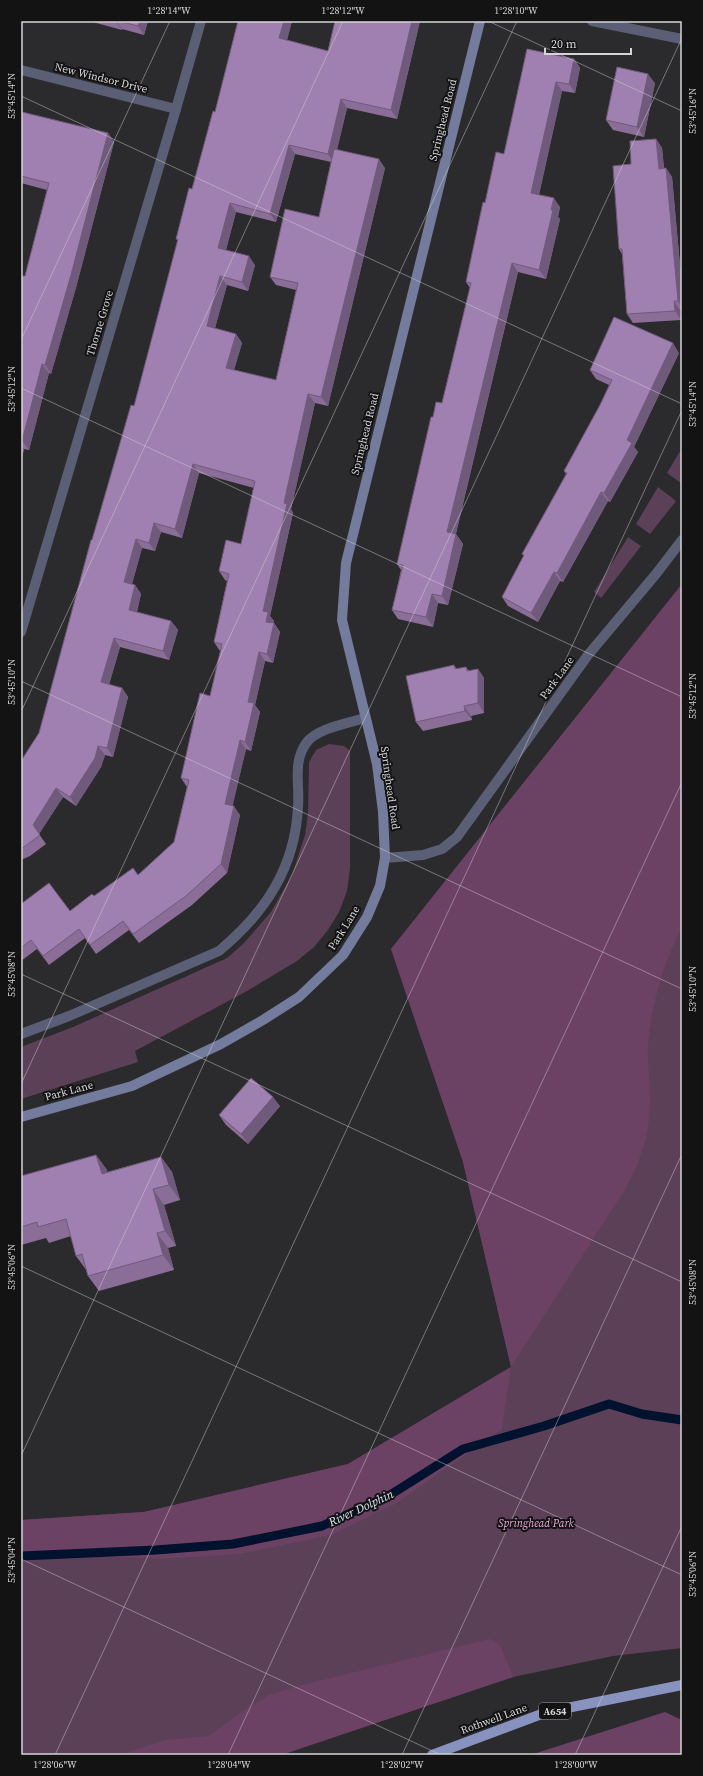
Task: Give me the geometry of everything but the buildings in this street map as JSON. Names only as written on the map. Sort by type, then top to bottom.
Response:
[{"type":"main road","name":"Rothwell Lane","points":[[432,1755],[548,1712],[682,1685]]},
{"type":"street","name":"Thorne Grove","points":[[21,632],[201,21]]},
{"type":"street","name":"Springhead Road","points":[[385,858],[383,812],[376,764],[342,620],[346,563],[480,21]]},
{"type":"street","points":[[592,21],[682,39]]},
{"type":"street","name":"New Windsor Drive","points":[[21,70],[176,109]]},
{"type":"street","name":"Park Lane","points":[[21,1116],[132,1086],[222,1044],[299,998],[343,955],[367,917],[380,886],[385,858],[423,855],[442,849],[457,837],[588,655],[656,574],[682,540]]},
{"type":"street","points":[[21,1034],[69,1016],[219,951],[236,937],[251,922],[264,905],[285,868],[297,826],[299,805],[297,768],[300,754],[308,741],[320,732],[365,718]]},
{"type":"green space","points":[[682,448],[682,484],[667,473]]},
{"type":"green space","points":[[658,487],[676,501],[650,534],[636,524]]},
{"type":"green space","points":[[628,537],[641,546],[601,598],[594,592]]},
{"type":"green space","name":"Springhead Park","points":[[682,584],[682,1648],[613,1656],[513,1677],[281,1755],[21,1755],[21,1520],[144,1512],[348,1464],[511,1367],[463,1162],[391,949]]},
{"type":"green space","points":[[329,744],[344,746],[350,751],[350,869],[347,891],[339,912],[328,930],[314,947],[297,961],[247,991],[135,1051],[138,1062],[21,1099],[21,1047],[73,1027],[227,958],[243,944],[271,912],[292,875],[305,835],[308,813],[309,762],[316,750]]},
{"type":"shaded area","points":[[682,584],[682,927],[664,970],[652,1015],[648,1047],[650,1105],[647,1131],[641,1156],[624,1191],[511,1367],[463,1162],[391,949]]},
{"type":"shaded area","points":[[511,1367],[502,1429],[395,1504],[331,1535],[240,1554],[161,1559],[21,1553],[21,1520],[144,1512],[348,1464]]},
{"type":"shaded area","points":[[490,1639],[500,1645],[513,1677],[281,1755],[119,1755],[166,1740],[209,1736],[240,1713],[269,1695],[298,1686]]},
{"type":"shaded area","points":[[665,1712],[682,1720],[682,1755],[530,1755]]},
{"type":"waterway","name":"River Dolphin","points":[[21,1556],[156,1550],[233,1544],[322,1526],[390,1495],[463,1449],[544,1426],[609,1404],[642,1414],[682,1420]]}]
